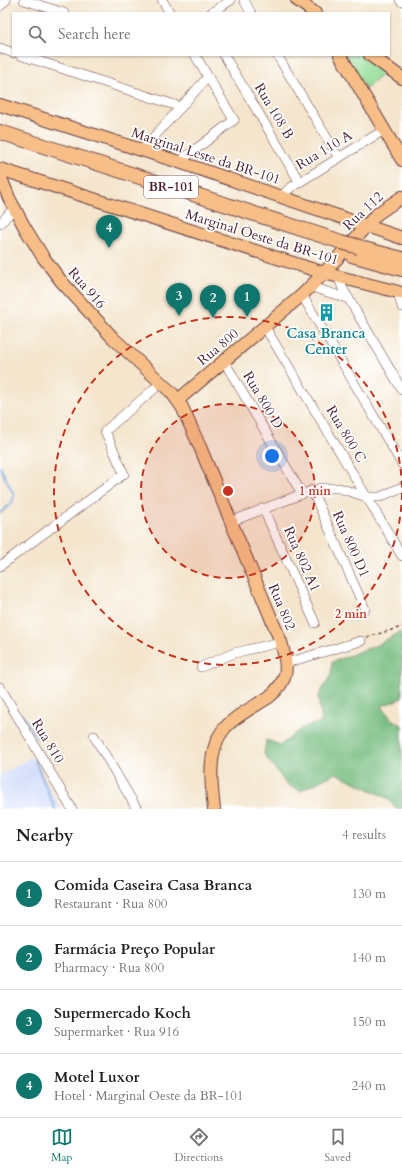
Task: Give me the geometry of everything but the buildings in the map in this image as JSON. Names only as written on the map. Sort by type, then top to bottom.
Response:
[{"type":"highway","name":"BR-101","points":[[0,132],[402,269]]},
{"type":"highway","name":"BR-101","points":[[0,141],[345,250],[402,259]]},
{"type":"main road","points":[[297,0],[314,12]]},
{"type":"main road","points":[[341,56],[402,160]]},
{"type":"main road","points":[[371,56],[402,78]]},
{"type":"main road","name":"Marginal Leste da BR-101","points":[[0,105],[180,162],[365,227],[402,238]]},
{"type":"main road","name":"Marginal Oeste da BR-101","points":[[0,169],[324,273],[400,292]]},
{"type":"main road","name":"Rua 916","points":[[0,176],[14,208],[35,245],[61,281],[113,338],[178,400]]},
{"type":"main road","name":"Rua 112","points":[[345,250],[380,212],[402,197]]},
{"type":"main road","points":[[306,290],[310,277],[308,268],[328,263],[345,250]]},
{"type":"main road","points":[[338,276],[336,265],[345,250]]},
{"type":"main road","name":"Rua 800","points":[[178,400],[265,327],[324,273],[345,250]]},
{"type":"main road","name":"Rua 802","points":[[178,400],[198,441],[280,642],[286,663],[286,674],[284,681],[275,692],[230,722],[224,728],[217,740],[214,752],[213,769],[214,809]]},
{"type":"street","points":[[0,6],[6,0]]},
{"type":"street","points":[[24,0],[61,12]]},
{"type":"street","points":[[162,0],[169,12]]},
{"type":"street","points":[[213,12],[231,0]]},
{"type":"street","points":[[244,0],[251,12]]},
{"type":"street","points":[[0,48],[12,53]]},
{"type":"street","points":[[23,56],[181,107]]},
{"type":"street","points":[[180,162],[234,120],[196,56]]},
{"type":"street","name":"Rua 108 B","points":[[225,56],[299,182]]},
{"type":"street","points":[[278,56],[339,158]]},
{"type":"street","points":[[142,150],[208,77]]},
{"type":"street","name":"Rua 110 A","points":[[281,197],[299,182],[384,130]]},
{"type":"street","points":[[0,224],[14,208]]},
{"type":"street","points":[[338,276],[343,289],[402,390]]},
{"type":"street","points":[[306,290],[349,299]]},
{"type":"street","points":[[306,290],[402,464]]},
{"type":"street","points":[[400,292],[402,307]]},
{"type":"street","name":"Rua 800 C","points":[[265,327],[402,556]]},
{"type":"street","name":"Rua 800 D","points":[[224,361],[302,494]]},
{"type":"street","points":[[0,566],[124,474],[105,431],[161,383]]},
{"type":"street","points":[[230,522],[263,508],[321,488],[339,488],[380,498],[402,487]]},
{"type":"street","name":"Rua 800 D1","points":[[312,490],[366,609]]},
{"type":"street","name":"Rua 802 A1","points":[[263,508],[315,622]]},
{"type":"street","points":[[286,663],[361,641]]},
{"type":"street","points":[[201,667],[234,653],[280,642]]},
{"type":"street","name":"Rua 810","points":[[0,687],[72,809]]},
{"type":"street","points":[[94,736],[137,809]]},
{"type":"path","points":[[361,641],[366,637],[402,628]]},
{"type":"shaded area","points":[[31,757],[61,809],[0,809],[0,775]]},
{"type":"green space","points":[[347,56],[360,56],[383,73],[366,89]]},
{"type":"green space","points":[[400,632],[402,635],[402,698],[382,706],[391,719],[402,725],[402,809],[397,809],[387,798],[336,773],[300,791],[286,784],[264,754],[266,740],[281,745],[302,728],[322,722],[318,697],[331,675],[332,662],[377,645]]},
{"type":"waterway","points":[[0,467],[14,495],[12,503],[0,513]]},
{"type":"waterway","points":[[22,714],[37,739]]},
{"type":"waterway","points":[[35,760],[55,809]]},
{"type":"place","name":"Motel Luxor","points":[[109,248]]},
{"type":"place","name":"Casa Branca Center","points":[[326,313]]},
{"type":"place","name":"Supermercado Koch","points":[[179,316]]},
{"type":"place","name":"Comida Caseira Casa Branca","points":[[247,317]]},
{"type":"place","name":"Farmácia Preço Popular","points":[[213,318]]}]
